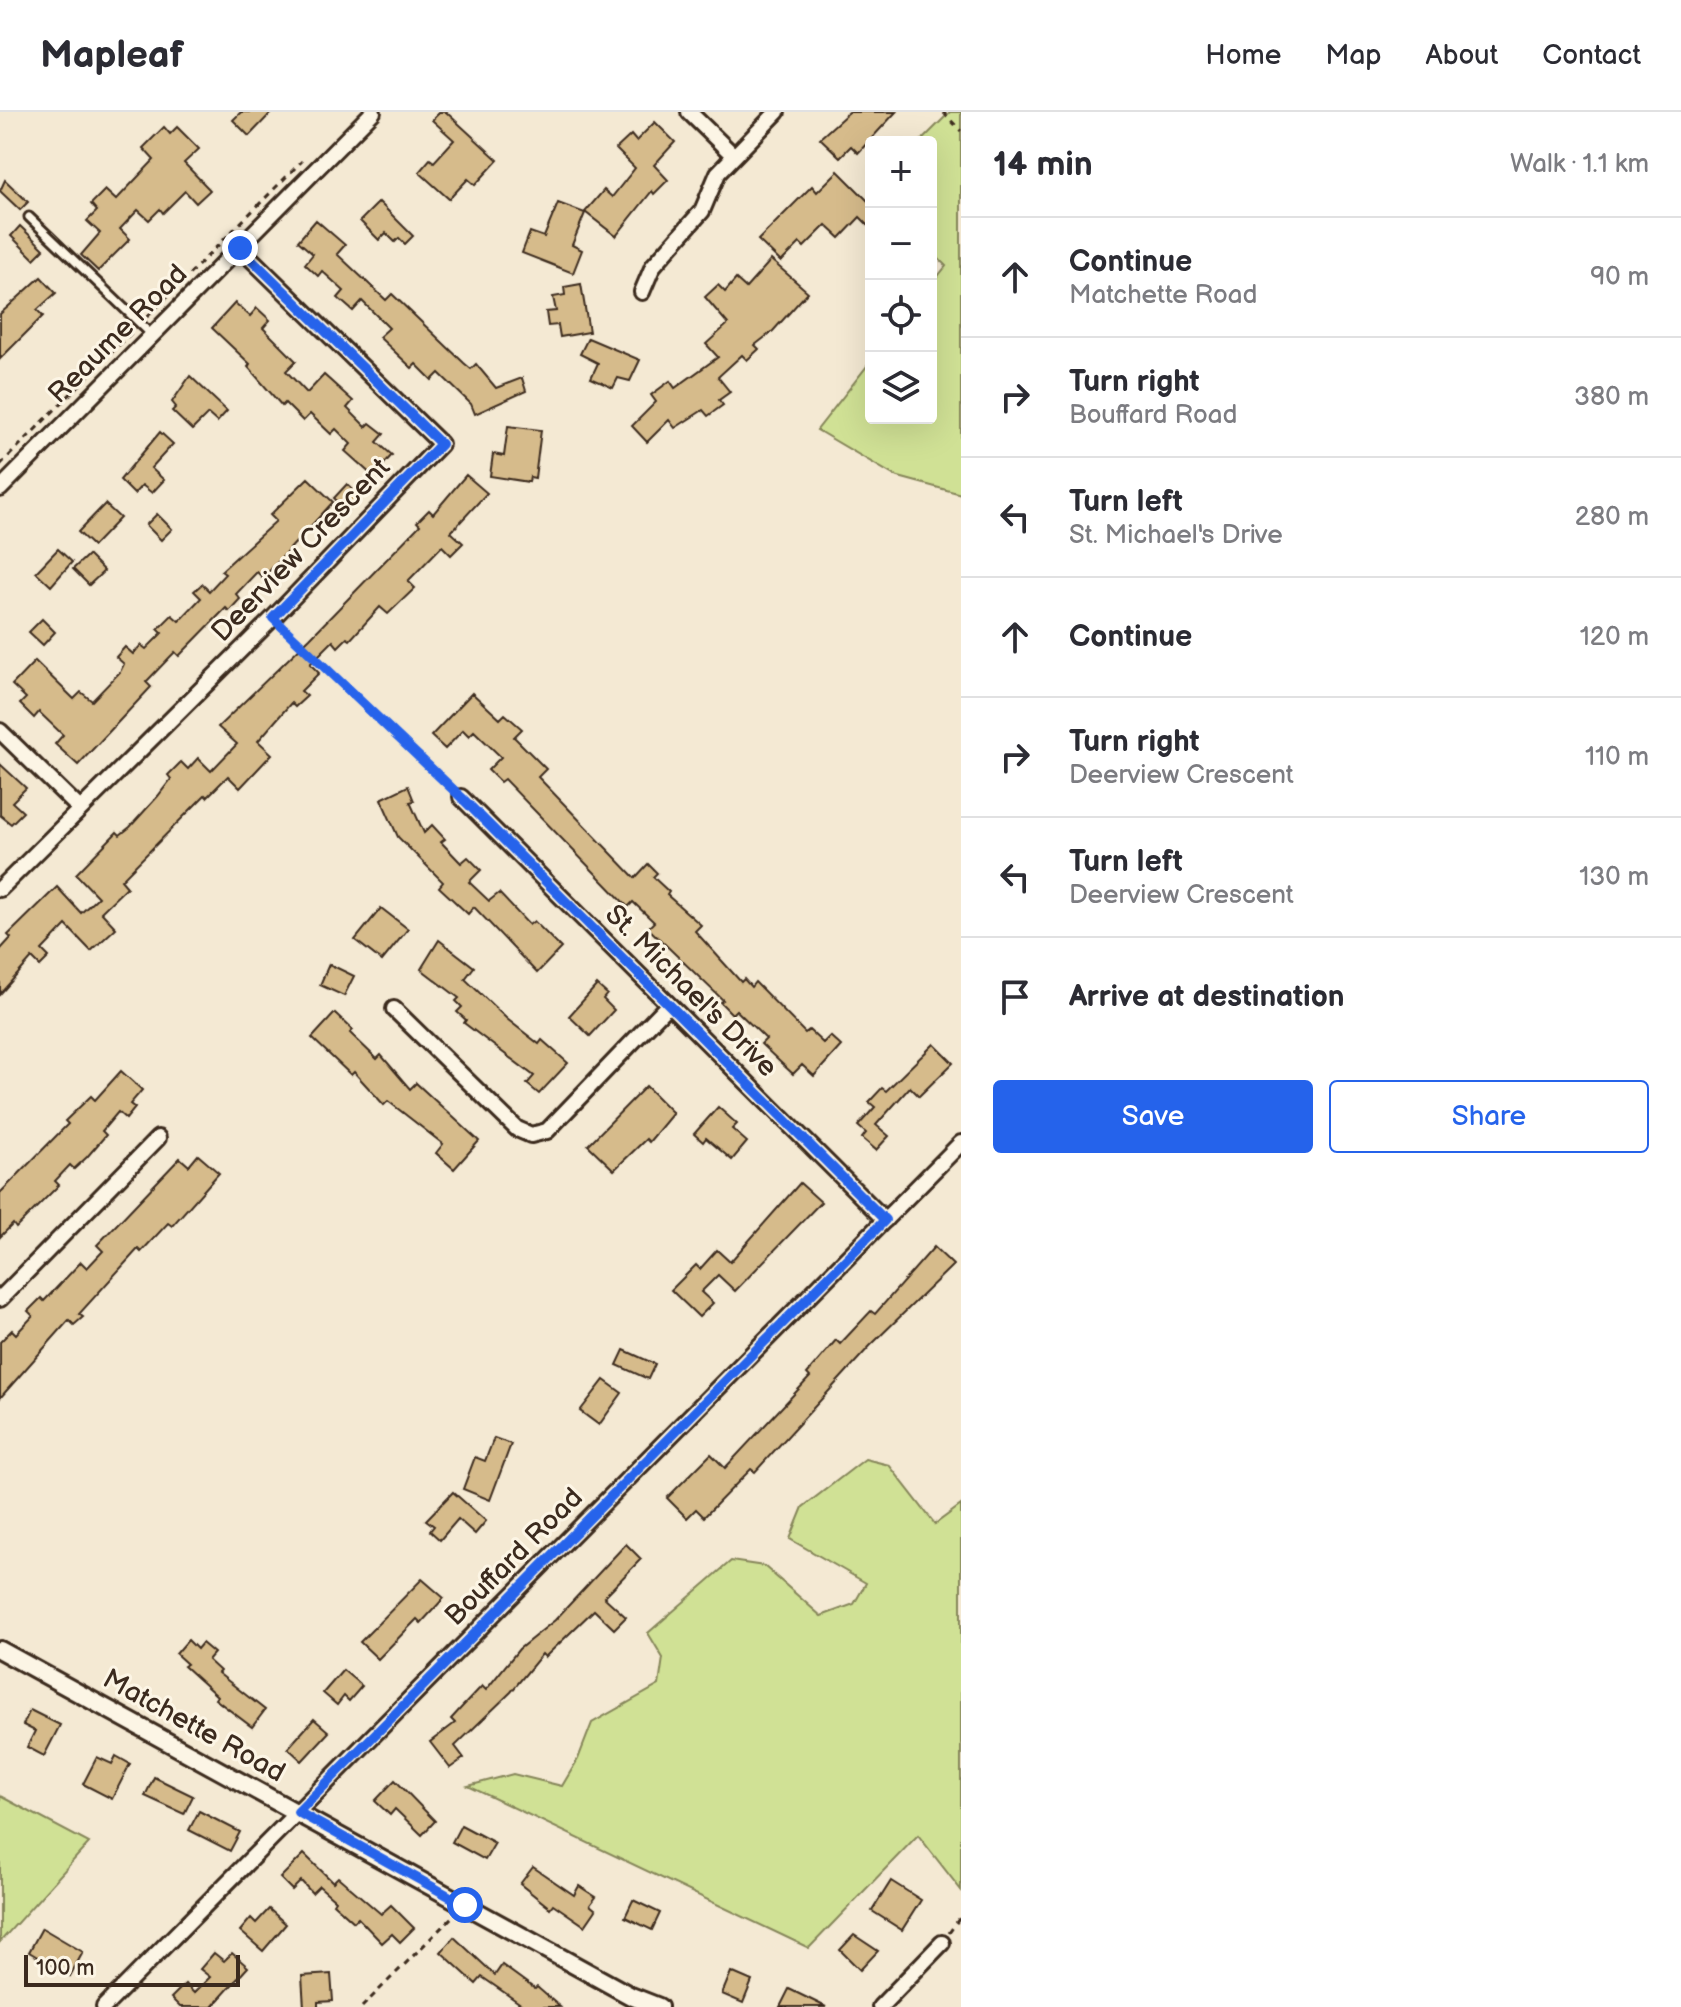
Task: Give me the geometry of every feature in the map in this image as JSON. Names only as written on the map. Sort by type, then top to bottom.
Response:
[{"type":"street","name":"Reaume Road","points":[[0,489],[373,112]]},
{"type":"street","points":[[689,112],[733,155]]},
{"type":"street","points":[[642,292],[653,266],[702,211],[718,173],[777,112]]},
{"type":"street","name":"Deerview Crescent","points":[[0,889],[273,618],[441,444],[240,248]]},
{"type":"street","points":[[0,731],[79,808]]},
{"type":"street","name":"St. Michael's Drive","points":[[461,797],[885,1220]]},
{"type":"street","points":[[394,1009],[517,1129],[531,1135],[547,1131],[668,1005]]},
{"type":"street","points":[[0,1299],[158,1138]]},
{"type":"street","name":"Bouffard Road","points":[[104,2007],[961,1143]]},
{"type":"street","name":"Matchette Road","points":[[0,1650],[465,1905],[626,2002],[659,2007]]},
{"type":"street","points":[[880,2007],[942,1943]]},
{"type":"lane","points":[[29,217],[153,336]]},
{"type":"path","points":[[943,112],[961,131]]},
{"type":"path","points":[[0,465],[309,155]]},
{"type":"path","points":[[273,618],[461,797]]},
{"type":"path","points":[[362,2007],[465,1905]]},
{"type":"path","points":[[942,1943],[961,1916]]},
{"type":"green space","points":[[950,112],[961,112],[961,494],[895,476],[817,430],[865,369],[865,424],[937,424],[937,277],[946,266],[937,257],[937,136],[926,136]]},
{"type":"green space","points":[[865,1459],[889,1465],[935,1524],[961,1505],[961,1890],[918,1835],[809,1948],[468,1786],[513,1774],[562,1786],[578,1759],[592,1723],[659,1685],[663,1658],[648,1633],[731,1561],[764,1566],[821,1616],[854,1604],[866,1583],[790,1539],[803,1507]]},
{"type":"green space","points":[[0,1796],[89,1843],[0,1942]]},
{"type":"building","points":[[241,112],[272,112],[249,136],[233,120]]},
{"type":"building","points":[[440,112],[446,112],[498,160],[475,185],[468,179],[449,199],[419,172],[430,159],[434,162],[454,140],[432,120]]},
{"type":"building","points":[[849,112],[896,112],[874,136],[865,136],[865,145],[858,153],[851,146],[840,157],[820,138]]},
{"type":"building","points":[[655,122],[675,142],[654,165],[668,180],[654,194],[652,191],[616,236],[585,212],[604,190],[612,197],[635,168],[616,149],[631,135],[636,141]]},
{"type":"building","points":[[164,127],[170,134],[177,127],[199,149],[184,163],[210,190],[196,203],[185,191],[163,213],[160,209],[149,220],[138,210],[120,229],[130,239],[98,271],[81,255],[100,233],[87,221],[97,211],[91,204],[105,190],[116,200],[154,160],[143,148]]},
{"type":"building","points":[[838,171],[865,198],[865,222],[860,217],[840,238],[826,225],[804,247],[800,243],[781,262],[758,240],[812,186],[817,192]]},
{"type":"building","points":[[5,180],[28,202],[20,210],[0,191]]},
{"type":"building","points":[[379,202],[413,236],[405,244],[399,238],[395,242],[386,233],[379,240],[360,221]]},
{"type":"building","points":[[558,203],[585,213],[572,245],[582,250],[573,273],[522,253],[530,232],[544,237]]},
{"type":"building","points":[[316,220],[345,245],[337,254],[386,300],[392,294],[471,369],[476,364],[496,388],[522,378],[526,391],[475,414],[471,404],[439,373],[432,380],[416,364],[412,368],[379,337],[389,328],[362,301],[353,311],[338,298],[344,291],[322,271],[318,276],[305,264],[313,254],[298,241]]},
{"type":"building","points":[[20,226],[44,249],[34,259],[11,236]]},
{"type":"building","points":[[771,260],[808,292],[773,331],[755,345],[759,349],[747,360],[742,355],[718,377],[730,392],[719,400],[723,405],[708,416],[703,410],[675,428],[669,420],[647,442],[632,426],[656,402],[651,395],[670,381],[675,388],[718,357],[706,344],[728,324],[705,297],[718,285],[725,292],[736,279],[746,288]]},
{"type":"building","points":[[41,277],[56,293],[37,310],[43,316],[0,359],[0,314]]},
{"type":"building","points":[[581,284],[589,332],[560,337],[558,325],[548,326],[546,312],[556,311],[553,297],[565,295],[564,287]]},
{"type":"building","points":[[235,303],[250,316],[257,308],[270,320],[263,328],[296,361],[286,371],[307,393],[324,375],[353,401],[347,408],[366,427],[370,423],[384,434],[377,442],[392,455],[373,476],[345,451],[351,444],[336,429],[331,434],[310,414],[303,421],[285,403],[282,406],[248,367],[250,364],[212,328]]},
{"type":"building","points":[[588,338],[640,360],[630,381],[618,378],[613,388],[591,378],[598,363],[580,354]]},
{"type":"building","points":[[190,376],[227,411],[217,422],[208,414],[192,430],[172,411],[176,407],[172,402]]},
{"type":"building","points":[[508,426],[541,430],[535,478],[530,477],[529,482],[490,476],[493,454],[504,456]]},
{"type":"building","points":[[160,432],[173,444],[151,468],[164,480],[152,493],[142,485],[134,494],[120,480]]},
{"type":"building","points":[[466,475],[487,493],[451,532],[463,543],[451,555],[442,546],[408,581],[415,588],[388,614],[380,607],[350,640],[347,638],[338,647],[333,641],[310,664],[319,673],[301,691],[307,696],[295,707],[291,703],[258,741],[272,754],[240,788],[228,776],[207,797],[205,795],[121,880],[127,887],[101,912],[116,928],[91,951],[66,925],[42,950],[49,957],[40,966],[32,958],[0,994],[0,950],[11,938],[8,935],[57,887],[81,913],[98,897],[76,874],[117,832],[120,835],[130,827],[158,796],[171,779],[168,775],[181,762],[188,769],[198,758],[211,771],[237,744],[218,727],[420,525],[417,522],[429,510],[433,514]]},
{"type":"building","points":[[308,478],[333,502],[263,578],[257,572],[236,594],[240,599],[229,611],[226,608],[179,656],[175,652],[170,657],[146,682],[151,687],[78,765],[55,744],[63,735],[39,712],[34,718],[20,704],[26,698],[12,685],[35,661],[74,699],[81,692],[92,701],[120,672],[124,664],[116,657],[125,647],[133,654],[141,645],[146,649],[162,633],[158,629],[172,615],[179,621],[201,598],[194,591],[202,584],[209,591],[225,574],[221,571],[276,521],[270,515]]},
{"type":"building","points":[[347,484],[360,497],[347,511],[334,498]]},
{"type":"building","points":[[105,504],[120,518],[93,546],[78,532]]},
{"type":"building","points":[[157,514],[172,529],[161,540],[146,525]]},
{"type":"building","points":[[58,549],[72,562],[51,586],[36,572]]},
{"type":"building","points":[[88,555],[104,571],[89,585],[73,569]]},
{"type":"building","points":[[42,619],[55,632],[43,645],[29,632]]},
{"type":"building","points":[[472,693],[500,719],[505,714],[522,729],[514,737],[546,769],[538,777],[635,878],[648,864],[657,873],[653,877],[669,892],[667,895],[701,925],[695,931],[741,982],[744,979],[751,987],[755,982],[805,1033],[809,1030],[823,1043],[830,1036],[841,1046],[814,1076],[802,1065],[793,1074],[780,1062],[761,1044],[766,1039],[736,1010],[732,1014],[720,1002],[723,1000],[648,928],[654,922],[633,902],[628,907],[504,779],[500,782],[488,770],[501,757],[474,731],[469,736],[463,730],[445,749],[431,736]]},
{"type":"building","points":[[0,764],[26,788],[12,802],[23,812],[11,824],[0,815]]},
{"type":"building","points":[[408,786],[414,801],[410,802],[424,833],[432,825],[445,839],[441,842],[461,863],[468,857],[481,870],[469,882],[489,901],[499,893],[529,925],[534,921],[561,948],[537,973],[474,907],[468,914],[439,887],[443,882],[398,837],[381,799]]},
{"type":"building","points":[[381,908],[408,929],[382,961],[355,940]]},
{"type":"building","points":[[439,940],[474,967],[465,979],[507,1019],[539,1044],[542,1040],[568,1063],[539,1094],[527,1084],[534,1076],[464,1023],[466,1020],[457,1012],[462,1007],[456,1001],[459,998],[421,969]]},
{"type":"building","points":[[329,964],[354,976],[344,996],[320,985]]},
{"type":"building","points":[[597,985],[607,994],[603,999],[614,1010],[590,1036],[569,1016]]},
{"type":"building","points":[[335,1013],[353,1030],[350,1033],[377,1059],[381,1055],[410,1089],[416,1083],[479,1141],[454,1169],[436,1153],[443,1144],[388,1101],[384,1105],[354,1072],[351,1075],[312,1038]]},
{"type":"building","points":[[934,1044],[953,1063],[919,1096],[910,1087],[876,1125],[889,1136],[876,1150],[862,1138],[866,1133],[858,1126],[875,1107],[869,1102],[882,1088],[886,1091]]},
{"type":"building","points":[[121,1071],[142,1090],[130,1104],[135,1108],[126,1119],[118,1112],[102,1131],[106,1135],[87,1157],[74,1169],[70,1165],[55,1181],[59,1185],[16,1228],[13,1224],[0,1237],[0,1193],[68,1124],[65,1121],[91,1096],[95,1100]]},
{"type":"building","points":[[646,1086],[673,1113],[649,1142],[646,1139],[614,1170],[588,1145]]},
{"type":"building","points":[[718,1107],[737,1124],[732,1129],[747,1142],[732,1160],[706,1138],[703,1142],[694,1134]]},
{"type":"building","points":[[198,1155],[219,1173],[172,1226],[168,1223],[141,1252],[138,1249],[79,1314],[83,1317],[74,1325],[69,1320],[0,1398],[0,1342],[12,1330],[16,1334],[33,1316],[28,1311],[41,1298],[44,1301],[81,1262],[87,1268],[103,1251],[97,1245],[180,1158],[189,1166]]},
{"type":"building","points":[[800,1183],[821,1202],[735,1291],[718,1275],[701,1292],[713,1303],[699,1317],[671,1290],[696,1265],[700,1269],[717,1250],[730,1262]]},
{"type":"building","points":[[934,1247],[953,1265],[870,1346],[755,1472],[751,1469],[704,1517],[696,1509],[687,1518],[667,1498],[711,1454],[725,1468],[810,1377],[807,1374],[836,1340],[840,1344],[871,1311],[875,1314]]},
{"type":"building","points":[[624,1350],[655,1364],[648,1379],[617,1365]]},
{"type":"building","points":[[604,1380],[622,1393],[599,1425],[580,1411]]},
{"type":"building","points":[[494,1438],[511,1444],[490,1500],[463,1489],[475,1457],[485,1461]]},
{"type":"building","points":[[453,1492],[486,1521],[475,1534],[458,1519],[440,1540],[430,1531],[434,1526],[426,1520]]},
{"type":"building","points":[[626,1544],[641,1559],[604,1597],[626,1617],[614,1629],[594,1610],[545,1657],[542,1654],[511,1692],[455,1746],[464,1758],[450,1768],[430,1742],[455,1723],[451,1719],[482,1686],[486,1690],[519,1649],[555,1620]]},
{"type":"building","points":[[422,1579],[444,1598],[421,1623],[417,1619],[378,1659],[360,1642]]},
{"type":"building","points":[[188,1640],[197,1649],[202,1643],[214,1653],[208,1660],[220,1671],[218,1673],[265,1710],[252,1727],[215,1699],[217,1696],[184,1666],[187,1664],[176,1654]]},
{"type":"building","points":[[343,1670],[362,1686],[349,1701],[344,1696],[337,1705],[323,1693]]},
{"type":"building","points":[[30,1710],[60,1725],[44,1756],[27,1747],[35,1731],[23,1725]]},
{"type":"building","points":[[314,1719],[329,1732],[302,1761],[288,1748]]},
{"type":"building","points":[[116,1756],[130,1764],[112,1799],[83,1784],[97,1757],[112,1764]]},
{"type":"building","points":[[154,1777],[193,1796],[184,1814],[145,1796]]},
{"type":"building","points":[[395,1780],[435,1821],[422,1835],[395,1809],[390,1815],[375,1801]]},
{"type":"building","points":[[199,1811],[240,1832],[230,1851],[189,1830]]},
{"type":"building","points":[[461,1825],[495,1843],[485,1860],[452,1842]]},
{"type":"building","points":[[304,1854],[333,1882],[338,1877],[381,1914],[391,1905],[414,1928],[400,1942],[392,1934],[382,1943],[358,1918],[354,1922],[333,1903],[335,1900],[319,1886],[312,1893],[301,1881],[292,1890],[280,1878]]},
{"type":"building","points":[[533,1867],[574,1895],[579,1886],[596,1897],[590,1905],[596,1910],[585,1926],[553,1904],[550,1908],[520,1884]]},
{"type":"building","points":[[891,1881],[921,1900],[902,1930],[872,1911]]},
{"type":"building","points":[[633,1900],[660,1913],[652,1930],[625,1917]]},
{"type":"building","points":[[269,1909],[286,1924],[263,1951],[240,1931],[251,1918],[256,1923]]},
{"type":"building","points":[[42,1928],[83,1952],[70,1976],[29,1952]]},
{"type":"building","points":[[854,1935],[878,1951],[860,1970],[840,1950]]},
{"type":"building","points":[[454,1937],[495,1975],[502,1965],[535,1989],[537,1987],[560,2007],[525,2007],[482,1977],[476,1984],[441,1952]]},
{"type":"building","points":[[214,1953],[224,1961],[232,1953],[248,1967],[212,2007],[180,2007],[171,1998],[185,1984],[194,1993],[210,1977],[200,1969]]},
{"type":"building","points":[[731,1972],[752,1981],[743,2003],[722,1994]]},
{"type":"building","points":[[331,1974],[333,2001],[318,2002],[318,2007],[304,2007],[302,1976]]},
{"type":"building","points":[[789,1989],[826,2007],[780,2007]]},
{"type":"route","points":[[240,248],[441,444],[273,618],[461,797],[885,1220],[298,1812],[465,1905]]}]
